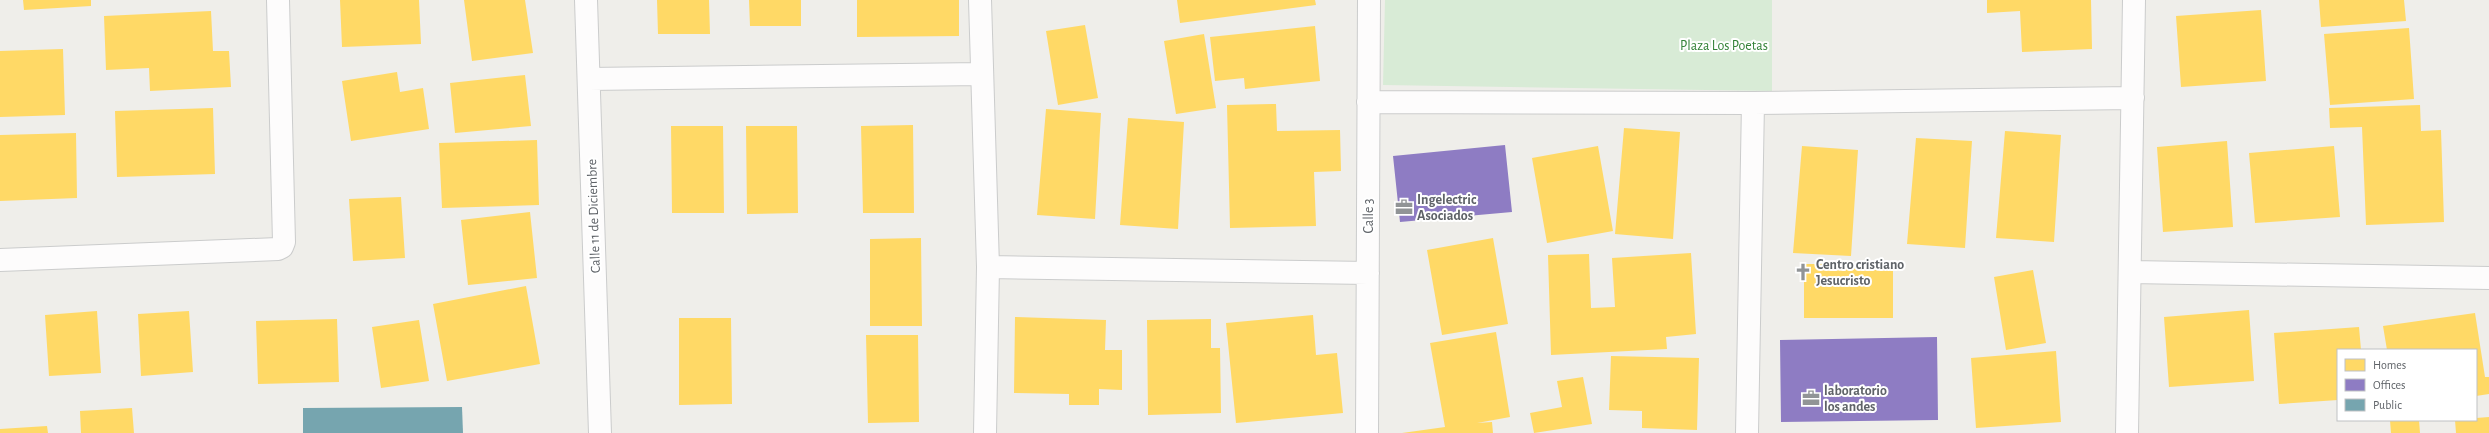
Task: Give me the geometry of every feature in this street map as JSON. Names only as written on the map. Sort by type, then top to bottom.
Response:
[{"type":"street","points":[[0,260],[278,249],[282,247],[284,242],[278,0]]},
{"type":"street","name":"Calle 11 de Diciembre","points":[[586,0],[600,433]]},
{"type":"street","points":[[980,0],[981,74],[988,267],[986,433]]},
{"type":"street","name":"Calle 3","points":[[1367,433],[1369,0]]},
{"type":"street","points":[[2127,433],[2134,0]]},
{"type":"street","points":[[589,79],[981,74]]},
{"type":"street","points":[[1368,102],[1753,103],[2133,98]]},
{"type":"street","points":[[1747,433],[1753,103]]},
{"type":"street","points":[[988,267],[1368,273]]},
{"type":"street","points":[[2130,272],[2489,278]]},
{"type":"green space","name":"Plaza Los Poetas","points":[[1385,0],[1772,0],[1772,91],[1383,85]]},
{"type":"building: Homes","points":[[23,0],[91,0],[91,6],[24,10]]},
{"type":"building: Homes","points":[[340,0],[419,0],[421,44],[342,47]]},
{"type":"building: Homes","points":[[464,0],[525,0],[533,53],[472,61]]},
{"type":"building: Homes","points":[[657,0],[709,0],[710,34],[658,34]]},
{"type":"building: Homes","points":[[749,0],[801,0],[801,26],[750,26]]},
{"type":"building: Homes","points":[[857,0],[959,0],[959,36],[857,37]]},
{"type":"building: Homes","points":[[1177,0],[1315,0],[1316,5],[1180,23]]},
{"type":"building: Homes","points":[[1987,0],[2091,0],[2092,49],[2022,52],[2020,11],[1987,13]]},
{"type":"building: Homes","points":[[2319,0],[2404,0],[2406,21],[2321,27]]},
{"type":"building: Homes","points":[[2261,10],[2266,81],[2181,87],[2176,16]]},
{"type":"building: Homes","points":[[211,11],[213,51],[229,51],[231,87],[150,91],[149,68],[106,70],[104,16]]},
{"type":"building: Homes","points":[[1085,25],[1098,98],[1058,105],[1046,31]]},
{"type":"building: Homes","points":[[1315,26],[1320,81],[1245,89],[1244,78],[1215,81],[1210,37]]},
{"type":"building: Homes","points":[[2409,28],[2414,99],[2330,105],[2324,34]]},
{"type":"building: Homes","points":[[1204,34],[1216,108],[1176,114],[1164,41]]},
{"type":"building: Homes","points":[[63,49],[65,115],[0,117],[0,51]]},
{"type":"building: Homes","points":[[397,72],[400,92],[423,88],[429,129],[351,141],[342,81]]},
{"type":"building: Homes","points":[[525,75],[531,126],[455,133],[450,83]]},
{"type":"building: Homes","points":[[1276,104],[1277,131],[1340,130],[1341,171],[1314,172],[1316,226],[1230,228],[1227,105]]},
{"type":"building: Homes","points":[[2420,105],[2421,131],[2441,130],[2444,222],[2366,225],[2362,127],[2330,128],[2329,108]]},
{"type":"building: Homes","points":[[213,108],[215,174],[117,177],[115,111]]},
{"type":"building: Homes","points":[[1046,109],[1101,113],[1095,219],[1037,215]]},
{"type":"building: Homes","points":[[1128,118],[1184,122],[1178,229],[1120,225]]},
{"type":"building: Homes","points":[[913,125],[914,213],[863,213],[861,126]]},
{"type":"building: Homes","points":[[671,126],[723,126],[724,213],[672,213]]},
{"type":"building: Homes","points":[[746,126],[797,126],[798,213],[747,214]]},
{"type":"building: Homes","points":[[1624,128],[1680,132],[1673,239],[1615,234]]},
{"type":"building: Homes","points":[[2005,131],[2061,135],[2054,242],[1996,238]]},
{"type":"building: Homes","points":[[76,133],[77,198],[0,201],[0,135]]},
{"type":"building: Homes","points":[[1916,138],[1972,141],[1965,248],[1907,244]]},
{"type":"building: Homes","points":[[537,140],[539,205],[442,208],[439,143]]},
{"type":"building: Homes","points":[[2227,141],[2233,227],[2163,232],[2157,147]]},
{"type":"building: Homes","points":[[1598,146],[1613,231],[1547,243],[1532,158]]},
{"type":"building: Homes","points":[[1802,146],[1858,150],[1851,256],[1793,253]]},
{"type":"building: Homes","points":[[2334,146],[2340,217],[2255,223],[2249,153]]},
{"type":"building: Homes","points":[[401,197],[405,258],[353,261],[349,199]]},
{"type":"building: Homes","points":[[530,212],[537,278],[468,285],[461,220]]},
{"type":"building: Homes","points":[[921,238],[922,326],[870,326],[870,239]]},
{"type":"building: Homes","points":[[1493,238],[1508,324],[1442,335],[1427,250]]},
{"type":"building: Homes","points":[[1691,253],[1696,334],[1666,337],[1667,349],[1551,355],[1548,255],[1589,254],[1591,308],[1615,307],[1612,258]]},
{"type":"building: Homes","points":[[1804,264],[1893,264],[1893,318],[1804,318]]},
{"type":"building: Homes","points":[[2033,270],[2046,343],[2006,350],[1994,277]]},
{"type":"building: Homes","points":[[526,286],[540,364],[447,381],[433,304]]},
{"type":"building: Homes","points":[[2249,310],[2254,381],[2169,387],[2164,317]]},
{"type":"building: Homes","points":[[97,311],[101,373],[49,376],[45,315]]},
{"type":"building: Homes","points":[[189,311],[193,372],[141,376],[138,314]]},
{"type":"building: Homes","points":[[2475,313],[2485,377],[2489,377],[2489,394],[2477,396],[2477,349],[2387,349],[2383,326]]},
{"type":"building: Homes","points":[[1313,315],[1316,355],[1337,353],[1343,413],[1236,423],[1226,323]]},
{"type":"building: Homes","points":[[1015,317],[1106,320],[1105,350],[1122,350],[1122,390],[1099,389],[1099,405],[1069,405],[1069,394],[1014,393]]},
{"type":"building: Homes","points":[[679,318],[731,318],[732,404],[679,405]]},
{"type":"building: Homes","points":[[337,319],[339,382],[258,384],[256,321]]},
{"type":"building: Homes","points":[[1211,319],[1211,348],[1220,348],[1221,413],[1148,415],[1147,320]]},
{"type":"building: Homes","points":[[419,320],[429,381],[381,388],[372,327]]},
{"type":"building: Homes","points":[[2359,327],[2361,349],[2337,349],[2337,400],[2279,404],[2274,333]]},
{"type":"building: Homes","points":[[1496,332],[1510,417],[1477,423],[1492,422],[1493,433],[1402,433],[1445,427],[1430,343]]},
{"type":"building: Homes","points":[[866,335],[918,335],[919,422],[868,423]]},
{"type":"building: Homes","points":[[2056,351],[2061,422],[1976,428],[1971,358]]},
{"type":"building: Homes","points":[[1611,356],[1699,358],[1697,430],[1642,428],[1642,411],[1609,410]]},
{"type":"building: Homes","points":[[1583,377],[1592,424],[1534,433],[1530,413],[1562,407],[1557,381]]},
{"type":"building: Homes","points":[[132,408],[134,433],[81,433],[80,411]]},
{"type":"building: Homes","points":[[2489,417],[2489,433],[2456,433],[2455,421],[2477,421],[2477,418]]},
{"type":"building: Homes","points":[[2390,421],[2419,421],[2420,433],[2391,433]]},
{"type":"building: Homes","points":[[47,426],[48,433],[0,433],[0,429]]},
{"type":"building: Offices","points":[[1505,145],[1512,212],[1400,222],[1393,156]]},
{"type":"building: Offices","points":[[1937,337],[1938,420],[1781,422],[1780,340]]},
{"type":"building: Public","points":[[462,407],[463,433],[303,433],[303,408]]},
{"type":"place","name":"Ingelectric Asociados","points":[[1404,207]]},
{"type":"place","name":"Centro cristiano Jesucristo","points":[[1803,272]]},
{"type":"place","name":"laboratorio los andes","points":[[1811,398]]}]
